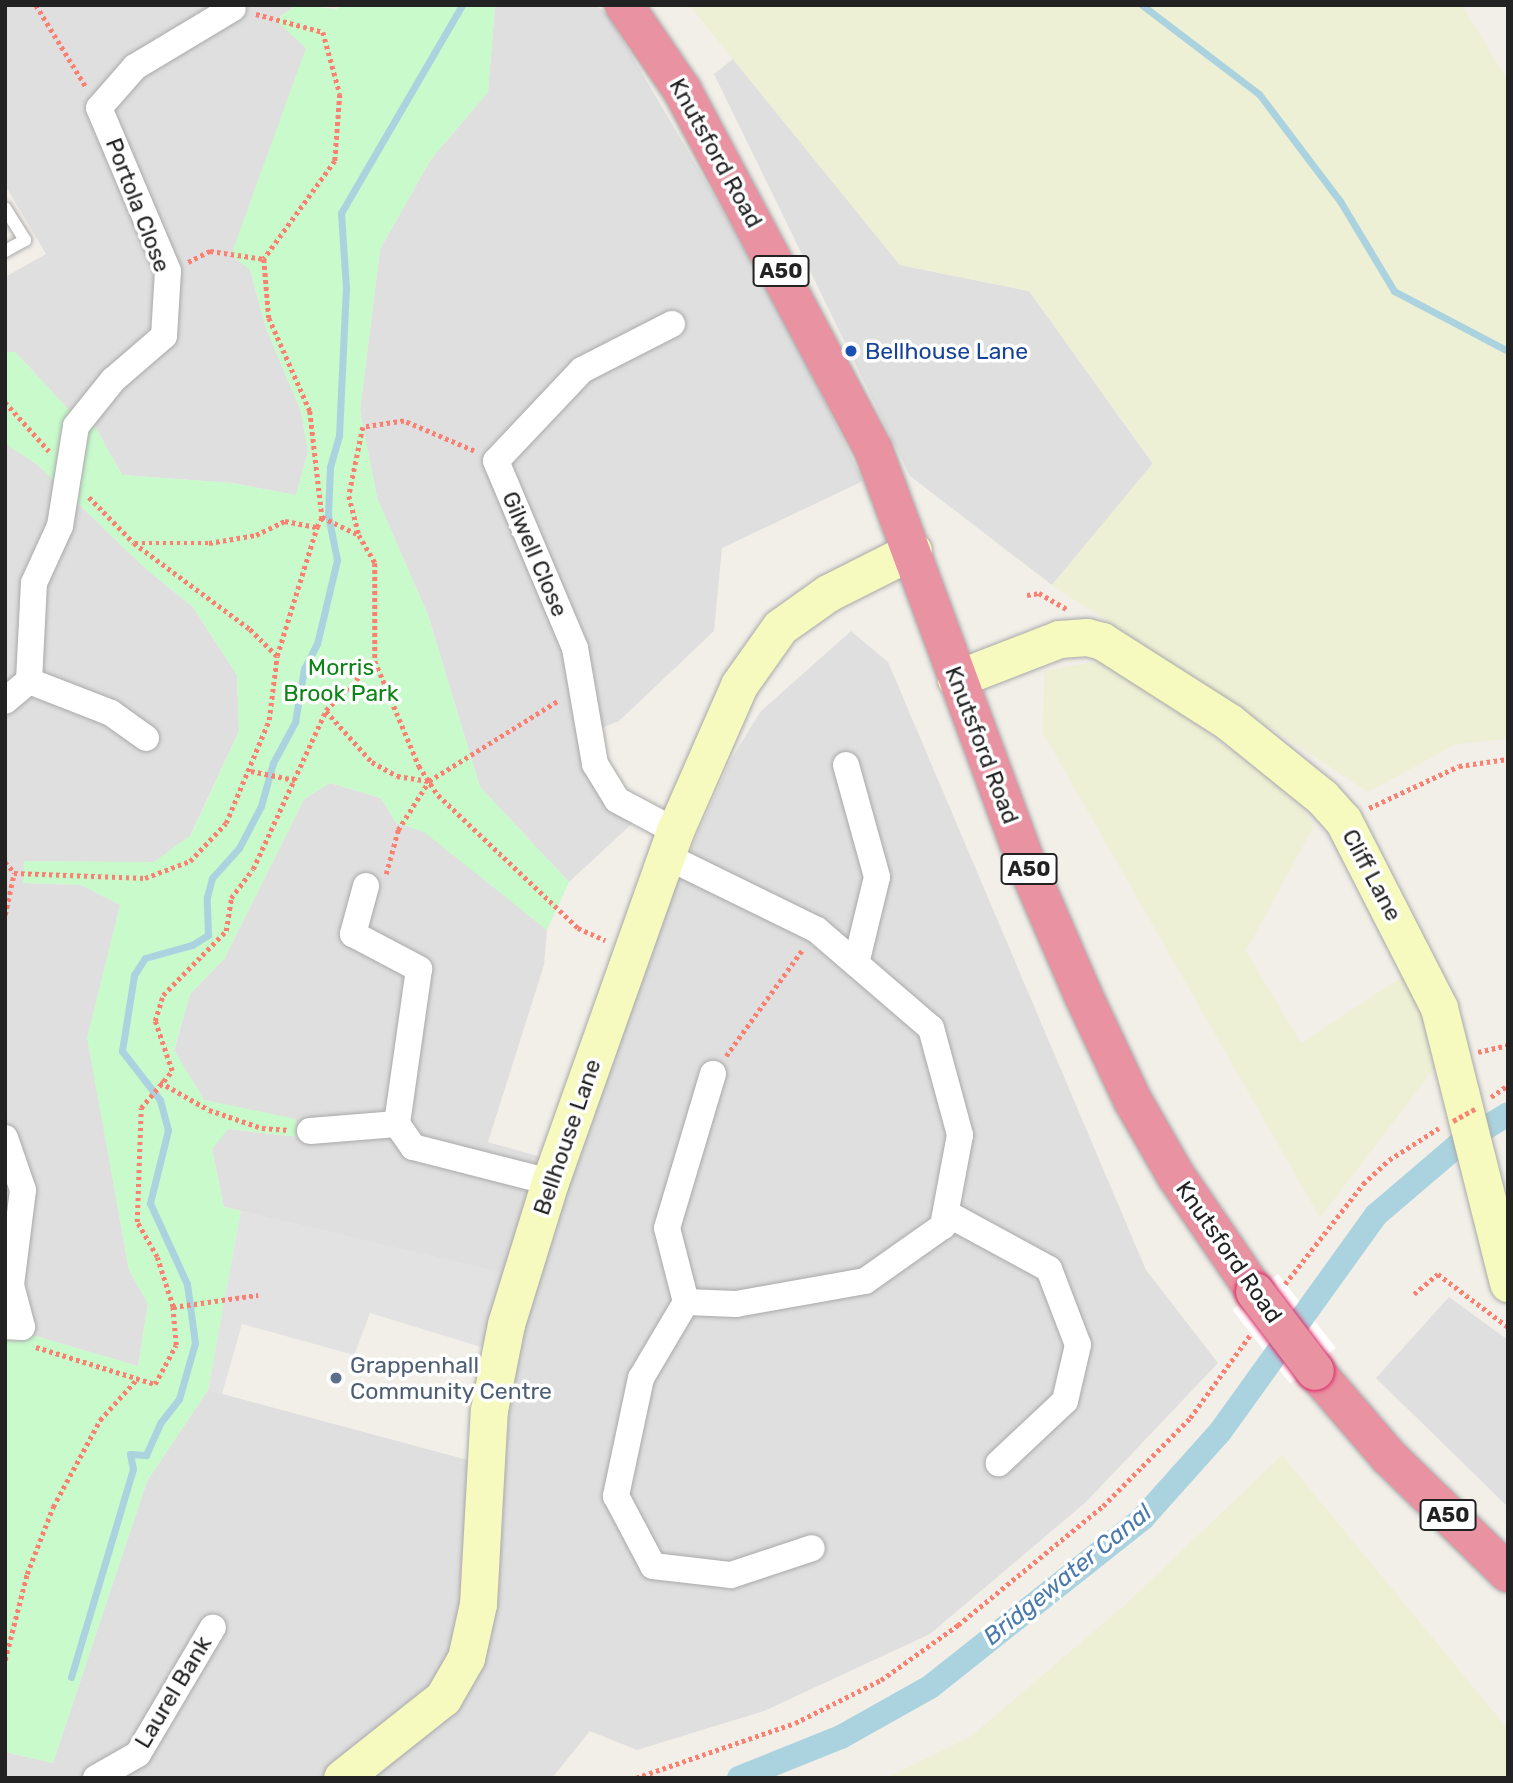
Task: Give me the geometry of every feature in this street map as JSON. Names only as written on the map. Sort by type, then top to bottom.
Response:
[{"type":"highway","name":"Knutsford Road","points":[[624,5],[682,90],[820,343],[873,449],[1029,870],[1133,1101],[1176,1176],[1262,1305],[1389,1457],[1508,1573]]},
{"type":"street","name":"Portola Close","points":[[29,681],[34,583],[60,527],[76,426],[113,380],[164,336],[168,271],[99,108],[135,67],[233,8]]},
{"type":"street","points":[[496,461],[582,370],[672,324]]},
{"type":"street","name":"Gilwell Close","points":[[496,461],[575,648],[595,764],[617,800],[671,843],[817,930],[931,1028],[960,1135],[946,1213]]},
{"type":"street","name":"Bellhouse Lane","points":[[342,1778],[443,1698],[467,1658],[478,1604],[489,1410],[506,1324],[550,1182],[631,952],[671,843],[739,685],[780,627],[828,593],[912,550]]},
{"type":"street","name":"Cliff Lane","points":[[956,679],[1059,639],[1087,637],[1102,642],[1229,722],[1322,797],[1343,820],[1439,1008],[1497,1204],[1508,1283]]},
{"type":"street","points":[[5,701],[29,681],[111,713],[146,738]]},
{"type":"street","points":[[846,765],[877,877],[856,964]]},
{"type":"street","points":[[364,895],[353,934],[398,954],[419,970],[397,1124],[413,1147],[550,1182]]},
{"type":"street","points":[[713,1073],[667,1228],[687,1302],[641,1378],[616,1496],[653,1566],[731,1574],[812,1548]]},
{"type":"street","points":[[310,1131],[397,1124]]},
{"type":"street","points":[[5,1138],[10,1169],[23,1191],[11,1285],[22,1327],[5,1326]]},
{"type":"street","points":[[687,1302],[736,1304],[864,1281],[943,1226],[946,1213],[1049,1269],[1078,1345],[1065,1401],[999,1463]]},
{"type":"street","name":"Laurel Bank","points":[[96,1778],[138,1754],[213,1627]]},
{"type":"lane","points":[[5,208],[25,240],[5,251]]},
{"type":"path","points":[[36,5],[99,108]]},
{"type":"path","points":[[5,862],[14,873],[145,878],[190,861],[226,823],[251,771],[269,720],[277,656],[317,527],[324,518],[310,411],[269,318],[264,259],[335,161],[340,94],[323,32],[233,8]]},
{"type":"path","points":[[168,271],[210,251],[264,259]]},
{"type":"path","points":[[5,402],[134,543],[250,629],[277,656]]},
{"type":"path","points":[[496,461],[404,421],[363,427],[349,496],[359,535],[375,563],[375,661],[429,781],[473,830],[578,928],[631,952]]},
{"type":"path","points":[[324,518],[359,535]]},
{"type":"path","points":[[134,543],[209,543],[256,535],[285,521],[317,527]]},
{"type":"path","points":[[28,1345],[155,1384],[176,1345],[173,1307],[158,1257],[137,1222],[141,1108],[160,1082],[172,1072],[155,1021],[163,995],[226,931],[231,898],[253,869],[326,710],[375,661]]},
{"type":"path","points":[[364,895],[377,910],[398,830],[429,781],[500,733],[582,687]]},
{"type":"path","points":[[326,710],[372,762],[397,776],[429,781]]},
{"type":"path","points":[[1343,820],[1460,766],[1508,759]]},
{"type":"path","points":[[251,771],[295,780]]},
{"type":"path","points":[[5,915],[14,873]]},
{"type":"path","points":[[713,1073],[817,930]]},
{"type":"path","points":[[160,1082],[209,1110],[262,1128],[310,1131]]},
{"type":"path","points":[[636,1778],[795,1723],[881,1680],[958,1625],[1103,1506],[1190,1418],[1262,1305],[1363,1184],[1420,1138],[1476,1108]]},
{"type":"path","points":[[1414,1294],[1438,1274],[1508,1327]]},
{"type":"path","points":[[173,1307],[200,1301],[258,1295]]},
{"type":"path","points":[[5,1660],[27,1574],[54,1507],[100,1420],[138,1378]]},
{"type":"shaded area","points":[[5,5],[296,5],[276,20],[306,48],[250,270],[266,328],[301,411],[308,452],[296,495],[232,483],[122,475],[93,423],[68,409],[15,352],[5,352],[5,277],[46,254],[5,185]]},
{"type":"shaded area","points":[[495,5],[596,5],[608,15],[779,307],[863,481],[722,548],[714,631],[619,721],[581,736],[635,821],[569,882],[480,787],[428,615],[377,498],[360,411],[380,249],[431,159],[488,92]]},
{"type":"shaded area","points":[[733,59],[900,265],[1029,291],[1153,464],[1052,585],[910,476],[714,74]]},
{"type":"shaded area","points":[[5,443],[39,466],[146,569],[193,607],[237,675],[239,731],[190,836],[154,863],[24,861],[24,883],[81,885],[120,905],[88,1038],[129,1270],[148,1303],[138,1366],[25,1333],[5,1333]]},
{"type":"shaded area","points":[[851,631],[888,662],[1146,1270],[1218,1363],[1086,1502],[930,1634],[764,1711],[637,1750],[590,1731],[552,1778],[5,1778],[5,1752],[53,1763],[147,1481],[208,1390],[505,1470],[513,1357],[535,1281],[224,1207],[212,1149],[227,1129],[300,1137],[296,1120],[204,1100],[174,1051],[190,994],[224,959],[304,799],[330,783],[381,798],[396,823],[424,831],[547,930],[544,965],[488,1142],[566,1164],[659,921],[729,763],[760,712]]},
{"type":"shaded area","points":[[241,1211],[508,1274],[491,1350],[370,1313],[354,1355],[242,1324],[222,1394],[208,1390]]},
{"type":"shaded area","points":[[1449,1297],[1508,1340],[1508,1507],[1376,1378]]},
{"type":"green space","name":"Morris Brook Park","points":[[296,5],[337,9],[341,5],[495,5],[488,92],[431,159],[380,249],[360,411],[377,498],[428,615],[480,787],[569,882],[547,930],[424,832],[396,823],[381,798],[330,783],[304,799],[224,959],[190,994],[174,1050],[204,1100],[296,1119],[300,1137],[228,1129],[212,1149],[224,1207],[241,1211],[208,1390],[147,1481],[53,1763],[5,1752],[5,1333],[25,1333],[138,1366],[148,1304],[129,1270],[87,1038],[120,905],[81,885],[23,883],[24,861],[154,862],[191,835],[239,731],[237,675],[193,607],[146,569],[39,466],[5,443],[5,352],[15,352],[68,409],[93,423],[122,475],[232,483],[296,495],[308,452],[301,411],[266,328],[250,270],[231,255],[306,48],[275,20]]},
{"type":"green space","points":[[689,5],[1462,5],[1508,81],[1508,739],[1457,744],[1368,792],[1052,585],[1153,463],[1029,291],[900,265]]},
{"type":"green space","points":[[1108,659],[1288,792],[1315,824],[1246,951],[1301,1043],[1411,971],[1437,1065],[1320,1218],[1043,733],[1044,671]]},
{"type":"green space","points":[[1282,1455],[1508,1729],[1508,1778],[886,1778],[970,1737],[1128,1602]]},
{"type":"pier","points":[[1278,1274],[1336,1348],[1290,1384],[1232,1310]]},
{"type":"waterway","points":[[71,1677],[133,1469],[130,1454],[146,1455],[161,1422],[179,1399],[195,1343],[187,1284],[150,1203],[168,1130],[160,1100],[122,1051],[134,975],[145,958],[192,945],[208,935],[207,897],[212,878],[239,848],[261,806],[273,763],[295,722],[304,669],[317,644],[337,560],[328,515],[330,467],[339,435],[346,288],[341,213],[462,5]]},
{"type":"waterway","points":[[1142,5],[1259,94],[1340,201],[1394,291],[1508,351]]},
{"type":"waterway","name":"Bridgewater Canal","points":[[739,1778],[841,1737],[930,1687],[1143,1518],[1220,1432],[1376,1215],[1458,1145],[1508,1114]]},
{"type":"place","name":"Bellhouse Lane","points":[[851,351]]},
{"type":"place","name":"Grappenhall Community Centre","points":[[336,1378]]}]
